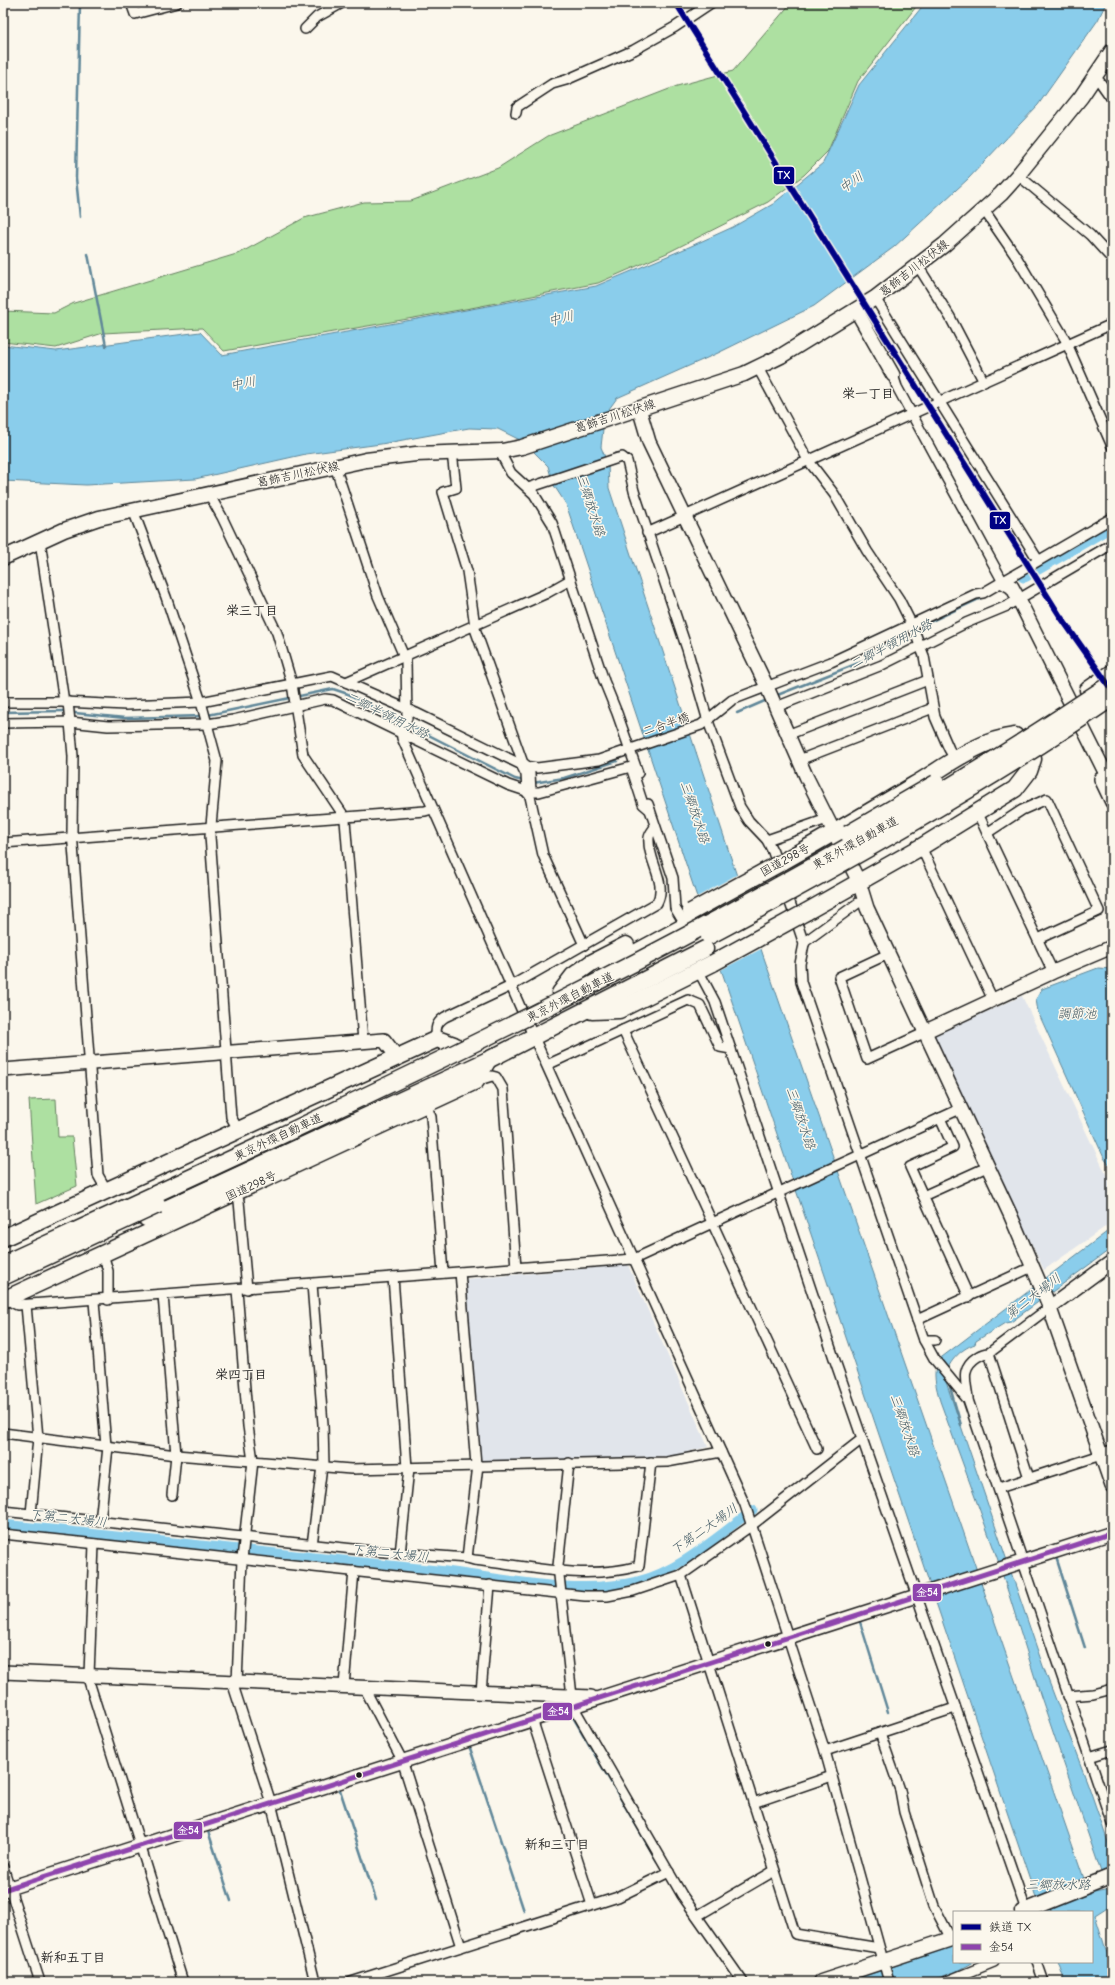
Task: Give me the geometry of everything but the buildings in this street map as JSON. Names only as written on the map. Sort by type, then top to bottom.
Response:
[{"type":"highway","name":"国道298号","points":[[3,1256],[454,1045],[560,993],[573,976],[591,963],[685,920],[990,752],[1069,703],[1112,673]]},
{"type":"highway","name":"東京外環自動車道","points":[[3,1264],[374,1093],[586,989],[696,931],[910,812],[1061,718],[1112,683]]},
{"type":"highway","name":"東京外環自動車道","points":[[3,1277],[572,1008],[682,951],[913,824],[1014,763],[1112,698]]},
{"type":"highway","name":"国道298号","points":[[6,1294],[584,1012],[619,1010],[914,833],[1033,759],[1112,705]]},
{"type":"highway","name":"国道298号","points":[[685,920],[968,753],[995,740],[1015,736]]},
{"type":"highway","name":"国道298号","points":[[701,961],[806,912],[921,847],[1015,789],[1029,771],[1033,759]]},
{"type":"highway","points":[[3,1238],[437,1039],[454,1045]]},
{"type":"highway","points":[[476,1081],[488,1060]]},
{"type":"highway","name":"国道298号","points":[[6,1294],[103,1254],[236,1194],[476,1081]]},
{"type":"main road","name":"葛飾吉川松伏線","points":[[3,558],[78,524],[133,510],[335,466],[392,457],[452,452],[502,451],[522,447],[758,368],[876,298],[918,266],[984,210],[1018,175],[1081,97],[1112,51]]},
{"type":"main road","points":[[1027,1910],[1104,1879]]},
{"type":"main road","points":[[821,1982],[884,1965],[952,1939]]},
{"type":"street","points":[[131,3],[135,14],[177,3]]},
{"type":"street","points":[[305,28],[317,17],[342,3]]},
{"type":"street","points":[[516,113],[517,107],[552,84],[566,80],[634,50],[675,27],[711,3]]},
{"type":"street","points":[[1094,78],[1100,82],[1112,99]]},
{"type":"street","points":[[1018,175],[1090,235],[1112,259]]},
{"type":"street","points":[[984,210],[1017,258],[1068,344],[1112,446]]},
{"type":"street","points":[[918,266],[950,317],[984,382]]},
{"type":"street","points":[[876,298],[1038,560]]},
{"type":"street","points":[[856,310],[1003,582],[1012,587],[1018,598],[1069,703],[1081,727],[1087,735],[1112,786]]},
{"type":"street","points":[[647,533],[1112,324]]},
{"type":"street","points":[[758,368],[808,460],[834,494],[867,551],[898,599],[912,625],[921,646],[935,717],[949,750],[956,761]]},
{"type":"street","points":[[639,408],[649,442],[768,688],[787,735],[827,819],[835,832],[859,882],[864,901],[1049,1305],[1105,1453],[1112,1486]]},
{"type":"street","points":[[502,451],[502,456],[511,473],[528,488],[548,514],[604,681],[634,748],[655,827],[673,878],[676,908],[685,920]]},
{"type":"street","points":[[452,452],[456,488],[443,492],[467,571],[475,626],[528,774],[529,792],[543,855],[584,945]]},
{"type":"street","points":[[528,488],[622,457],[627,461],[634,491],[647,533],[687,649],[705,723],[743,813],[767,840],[773,852],[804,944],[800,964],[801,982],[856,1157],[924,1340],[935,1360],[962,1390],[968,1400],[1021,1562],[1112,1824]]},
{"type":"street","points":[[335,466],[378,596],[406,661],[407,714],[401,732],[432,809],[745,1505],[825,1750],[889,1982]]},
{"type":"street","points":[[209,494],[244,562],[277,633],[292,684],[303,755],[344,817],[363,1041]]},
{"type":"street","points":[[133,510],[166,597],[201,702],[218,767],[210,828],[231,1117],[239,1131]]},
{"type":"street","points":[[705,723],[730,701],[768,688],[831,662],[976,594],[983,594],[1038,560],[1112,518]]},
{"type":"street","points":[[40,541],[70,722],[73,756],[71,807],[72,838],[91,1064],[98,1175],[107,1191]]},
{"type":"street","points":[[775,706],[853,677],[921,646],[977,618],[1007,606],[1018,598],[1112,544]]},
{"type":"street","points":[[346,682],[475,626],[545,594],[570,580]]},
{"type":"street","points":[[3,702],[66,702],[134,705],[201,702],[332,676],[407,714],[524,766]]},
{"type":"street","points":[[787,735],[928,680]]},
{"type":"street","points":[[3,723],[70,722],[108,726],[207,724],[233,720],[325,699],[333,700],[508,785],[529,792],[546,790],[631,767],[643,804],[650,810]]},
{"type":"street","points":[[799,760],[933,708]]},
{"type":"street","name":"二合半橋","points":[[524,766],[537,768],[570,762],[584,763],[634,748],[705,723]]},
{"type":"street","points":[[1081,727],[1082,739],[1112,802]]},
{"type":"street","points":[[987,833],[1022,810],[1047,799],[1099,911],[1038,939]]},
{"type":"street","points":[[3,843],[425,811],[432,809]]},
{"type":"street","points":[[975,814],[981,820],[1038,939],[1052,972]]},
{"type":"street","points":[[767,840],[827,819]]},
{"type":"street","points":[[437,1039],[435,1031],[439,1021],[512,986],[657,903],[661,894],[650,848],[649,836],[655,827]]},
{"type":"street","points":[[921,847],[993,1000]]},
{"type":"street","points":[[804,944],[858,903],[864,901]]},
{"type":"street","points":[[888,954],[839,976],[867,1059],[1052,972],[1112,947]]},
{"type":"street","points":[[701,961],[862,1439],[922,1594],[955,1708],[1027,1910]]},
{"type":"street","points":[[547,1065],[688,1000],[700,1005],[720,1048],[731,1049]]},
{"type":"street","points":[[622,1030],[817,1449]]},
{"type":"street","points":[[3,1070],[384,1040],[398,1058]]},
{"type":"street","points":[[476,1081],[492,1076],[496,1077],[503,1089],[516,1268]]},
{"type":"street","points":[[426,1104],[431,1116],[443,1273]]},
{"type":"street","points":[[6,1294],[17,1306],[634,1259],[711,1222],[960,1109]]},
{"type":"street","points":[[940,1118],[953,1147],[910,1167],[969,1297]]},
{"type":"street","points":[[924,1196],[987,1167]]},
{"type":"street","points":[[236,1194],[239,1201],[248,1426],[253,1461],[242,1559],[235,1683],[271,1803],[315,1982]]},
{"type":"street","points":[[103,1254],[108,1271],[108,1300]]},
{"type":"street","points":[[968,1400],[965,1369],[969,1362],[986,1353],[989,1353],[1049,1305],[1111,1264]]},
{"type":"street","points":[[917,1320],[1032,1267]]},
{"type":"street","points":[[460,1272],[477,1465],[467,1558]]},
{"type":"street","points":[[393,1277],[408,1468],[400,1554]]},
{"type":"street","points":[[312,1284],[323,1424],[323,1466],[312,1545]]},
{"type":"street","points":[[163,1295],[176,1455],[172,1495]]},
{"type":"street","points":[[94,1301],[107,1446],[100,1522]]},
{"type":"street","points":[[26,1305],[38,1438],[31,1514]]},
{"type":"street","points":[[924,1340],[935,1340]]},
{"type":"street","points":[[989,1353],[1029,1478]]},
{"type":"street","points":[[3,1433],[176,1455],[351,1468],[667,1462],[720,1452]]},
{"type":"street","points":[[3,1534],[585,1596],[607,1596],[633,1591],[681,1575],[752,1525],[862,1439]]},
{"type":"street","points":[[998,1488],[1105,1453]]},
{"type":"street","points":[[3,1511],[400,1554],[467,1558],[559,1571],[601,1572],[625,1570],[639,1566],[651,1462]]},
{"type":"street","points":[[569,1463],[559,1571],[573,1701],[669,1872],[697,1916],[743,1982]]},
{"type":"street","points":[[3,1672],[235,1683],[481,1692],[573,1701],[601,1697],[789,1638],[1112,1533]]},
{"type":"street","points":[[94,1544],[88,1675],[183,1982]]},
{"type":"street","points":[[344,1686],[354,1571]]},
{"type":"street","points":[[681,1575],[795,1934],[879,1948]]},
{"type":"street","points":[[481,1692],[490,1585]]},
{"type":"street","points":[[366,1688],[367,1693],[402,1760],[461,1947]]},
{"type":"street","points":[[1068,1696],[1093,1694],[1112,1689]]},
{"type":"street","points":[[6,1889],[532,1719],[573,1701]]},
{"type":"street","points":[[825,1750],[955,1708]]},
{"type":"street","points":[[532,1719],[592,1905]]},
{"type":"street","points":[[880,1733],[900,1790],[904,1812],[934,1906],[952,1939]]},
{"type":"street","points":[[1089,1757],[1112,1750]]},
{"type":"street","points":[[753,1803],[832,1776]]},
{"type":"street","points":[[3,1867],[6,1889],[40,1982]]},
{"type":"street","points":[[697,1916],[774,1871]]},
{"type":"street","points":[[351,1982],[618,1897],[669,1872]]},
{"type":"street","points":[[945,1982],[992,1963]]},
{"type":"street","points":[[1037,1963],[1044,1982]]},
{"type":"shaded area","points":[[1022,996],[1112,1187],[1112,1222],[1044,1270],[933,1036]]},
{"type":"shaded area","points":[[628,1265],[708,1447],[670,1456],[481,1461],[466,1279]]},
{"type":"green space","points":[[791,3],[919,3],[858,81],[828,151],[804,175],[768,202],[667,253],[598,283],[471,308],[224,351],[202,328],[103,333],[56,348],[3,342],[3,311],[54,313],[74,303],[240,253],[304,218],[364,202],[411,201],[498,168],[548,136],[677,86],[733,71]]},
{"type":"green space","points":[[56,1099],[58,1137],[72,1137],[77,1186],[36,1204],[29,1100]]},
{"type":"water","points":[[925,3],[1106,3],[1098,20],[1038,105],[968,179],[894,247],[814,306],[718,353],[617,398],[609,409],[603,429],[601,447],[608,465],[609,488],[763,955],[1089,1893],[1110,1889],[1104,1871],[1101,1872],[1040,1694],[999,1563],[940,1401],[936,1385],[935,1370],[938,1360],[1112,1228],[1112,1248],[1011,1322],[1005,1323],[976,1341],[975,1344],[964,1349],[951,1363],[945,1379],[1043,1666],[1089,1787],[1112,1854],[1112,1904],[1095,1915],[1112,1969],[1112,1982],[1065,1982],[1058,1963],[1093,1963],[1093,1911],[1041,1911],[723,975],[566,504],[553,484],[548,466],[524,442],[498,429],[469,428],[381,444],[306,454],[195,479],[86,485],[3,481],[3,345],[56,351],[200,332],[222,355],[596,286],[733,227],[773,204],[823,163],[859,85]]},
{"type":"water","name":"調節池","points":[[1098,968],[1112,969],[1112,1169],[1104,1158],[1038,1012],[1036,999],[1042,989]]},
{"type":"water","points":[[953,1946],[953,1963],[971,1963],[955,1972],[926,1982],[847,1982]]},
{"type":"pier","points":[[738,874],[763,948],[719,971],[695,898]]},
{"type":"waterway","points":[[80,3],[76,178],[80,217]]},
{"type":"waterway","points":[[88,254],[106,346]]},
{"type":"waterway","name":"二郷半領用水路","points":[[1024,575],[1112,524]]},
{"type":"waterway","name":"二郷半領用水路","points":[[775,696],[861,662],[897,637],[983,597]]},
{"type":"waterway","name":"二郷半領用水路","points":[[208,715],[333,689],[348,694],[402,722]]},
{"type":"waterway","name":"二郷半領用水路","points":[[737,713],[767,700]]},
{"type":"waterway","name":"二郷半領用水路","points":[[3,712],[63,711]]},
{"type":"waterway","name":"二郷半領用水路","points":[[75,713],[125,718],[203,716]]},
{"type":"waterway","name":"二郷半領用水路","points":[[407,724],[515,779],[524,781]]},
{"type":"waterway","name":"二郷半領用水路","points":[[533,783],[564,778],[617,761]]},
{"type":"waterway","points":[[948,1380],[961,1425]]},
{"type":"waterway","name":"下第二大場川","points":[[3,1524],[437,1570],[538,1584],[589,1587],[638,1581],[669,1569],[698,1551],[753,1510]]},
{"type":"waterway","points":[[1057,1560],[1085,1648]]},
{"type":"waterway","points":[[860,1622],[888,1712]]},
{"type":"waterway","points":[[573,1717],[657,1861]]},
{"type":"waterway","points":[[469,1745],[524,1911]]},
{"type":"waterway","points":[[339,1787],[376,1900]]},
{"type":"waterway","points":[[207,1828],[231,1901]]},
{"type":"rail line","name":"TX","points":[[676,3],[1060,616],[1112,690]]},
{"type":"transit line","name":"金54","points":[[3,1890],[1112,1533]]},
{"type":"district","name":"栄一丁目","points":[[868,393]]},
{"type":"district","name":"栄三丁目","points":[[252,610]]},
{"type":"district","name":"栄四丁目","points":[[241,1374]]},
{"type":"district","name":"新和三丁目","points":[[557,1844]]},
{"type":"district","name":"新和五丁目","points":[[73,1957]]},
{"type":"water label","name":"中川","points":[[851,182]]},
{"type":"water label","name":"中川","points":[[561,318]]},
{"type":"water label","name":"中川","points":[[243,383]]},
{"type":"water label","name":"三郷放水路","points":[[591,505]]},
{"type":"water label","name":"三郷放水路","points":[[695,812]]},
{"type":"water label","name":"三郷放水路","points":[[801,1118]]},
{"type":"water label","name":"第二大場川","points":[[1033,1296]]},
{"type":"water label","name":"三郷放水路","points":[[905,1425]]},
{"type":"water label","name":"三郷放水路","points":[[1058,1884]]}]
